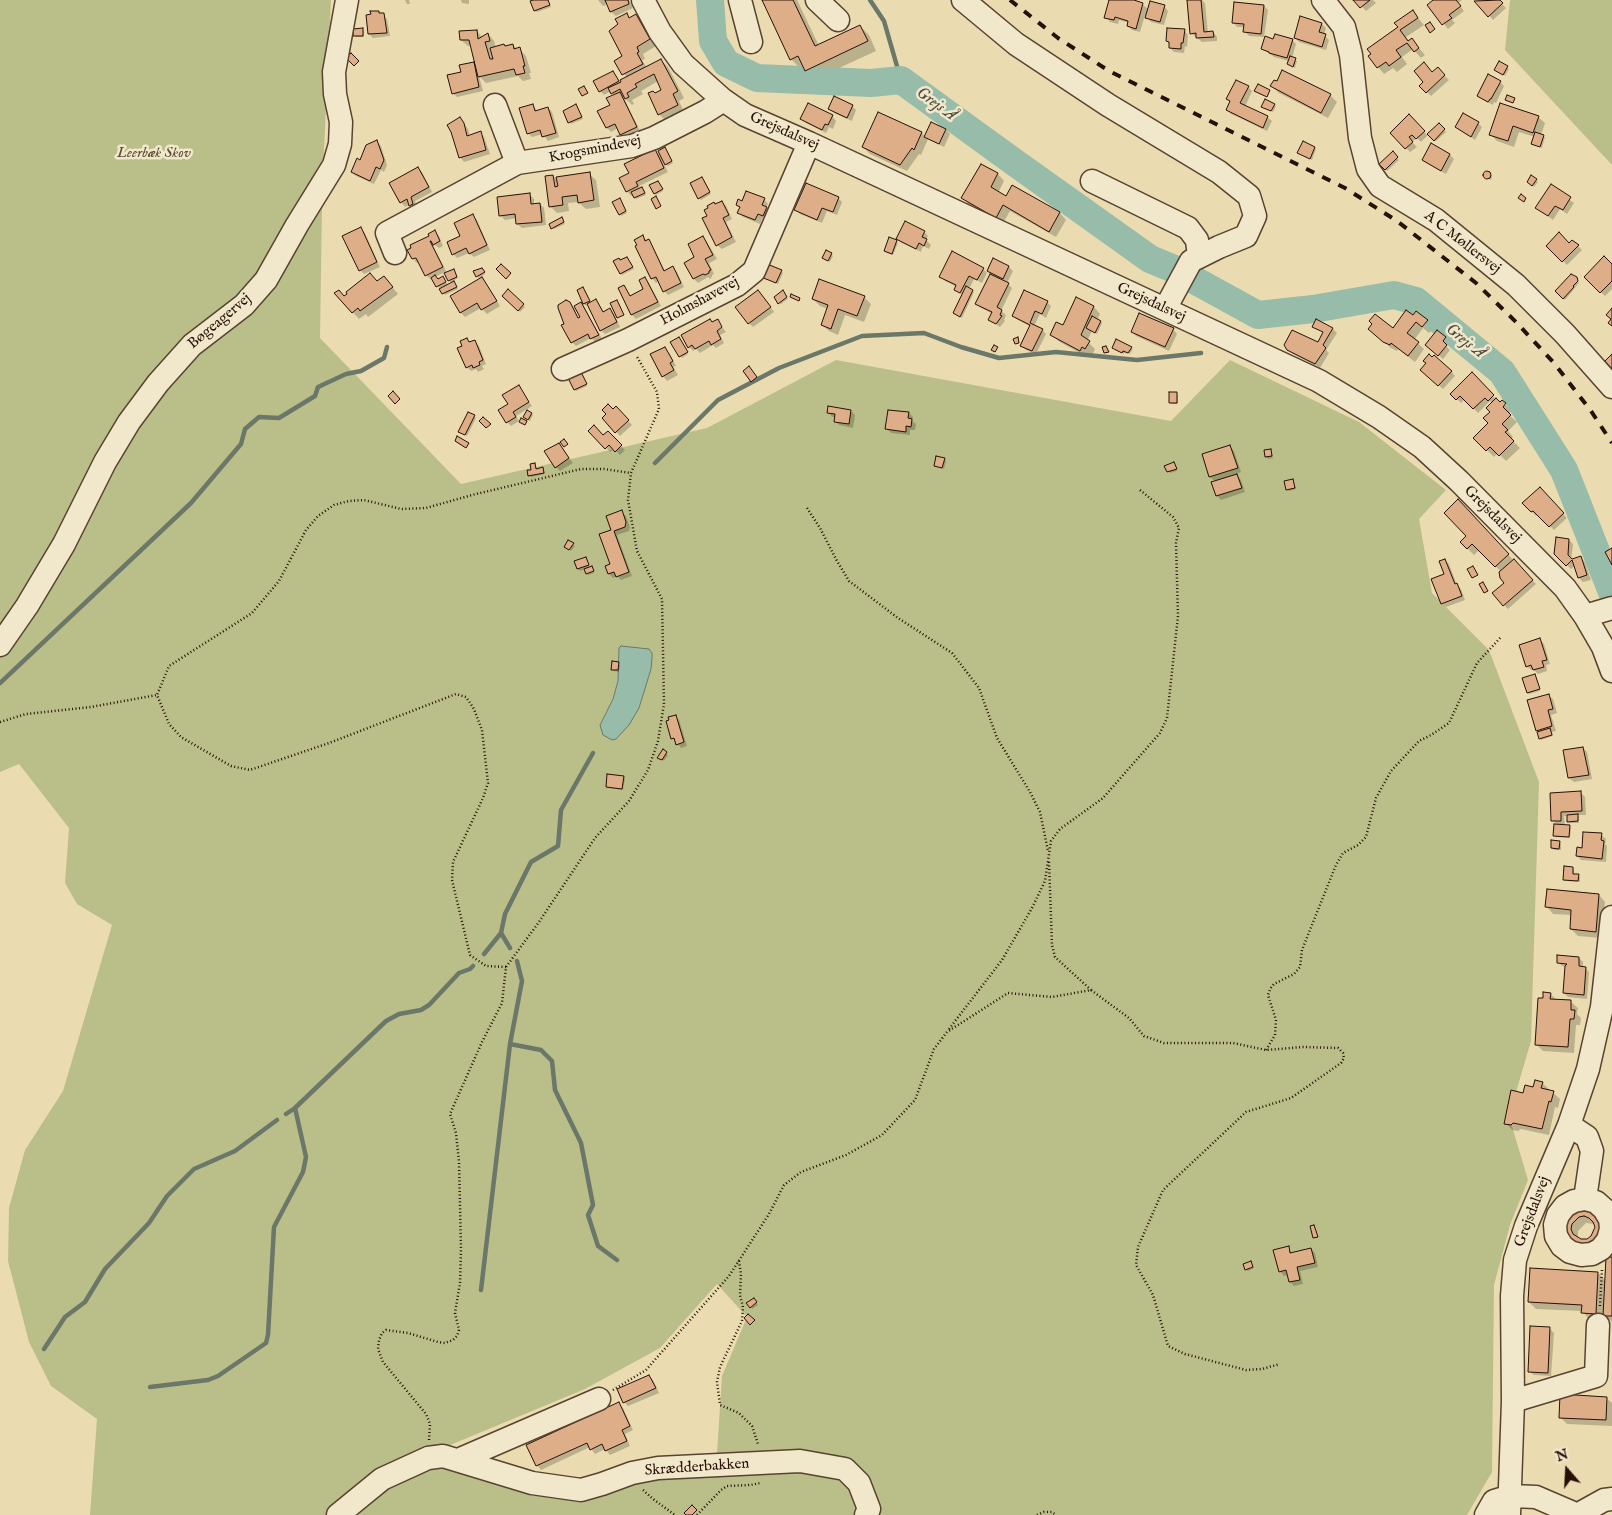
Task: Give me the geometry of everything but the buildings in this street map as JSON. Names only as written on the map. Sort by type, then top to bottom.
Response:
[{"type":"street","name":"Bøgeagervej","points":[[0,645],[27,606],[64,544],[105,462],[129,422],[158,382],[192,345],[244,305],[266,280],[296,225],[334,165],[340,144],[341,122],[335,94],[334,72],[348,0]]},
{"type":"street","name":"Grejsdalsvej","points":[[643,0],[660,32],[684,64],[722,99],[745,115],[809,143],[1319,381],[1379,417],[1422,447],[1459,481],[1565,588],[1600,612],[1603,647],[1612,671]]},
{"type":"street","points":[[740,0],[751,42]]},
{"type":"street","points":[[817,0],[838,20]]},
{"type":"street","points":[[964,0],[1016,44],[1108,106],[1219,172],[1249,196],[1255,216],[1246,236],[1191,261],[1165,310]]},
{"type":"street","name":"A C Møllersvej","points":[[1323,0],[1344,27],[1350,55],[1360,138],[1368,169],[1380,186],[1436,220],[1516,285],[1565,334],[1612,388]]},
{"type":"street","name":"Krogsmindevej","points":[[395,253],[387,233],[517,163],[632,146],[654,138],[705,112],[722,99]]},
{"type":"street","points":[[495,105],[517,163]]},
{"type":"street","name":"Holmshavevej","points":[[563,369],[628,340],[737,285],[754,271],[809,143]]},
{"type":"street","points":[[1092,182],[1188,228],[1197,240],[1199,257]]},
{"type":"street","name":"Grejsdalsvej","points":[[1510,1506],[1513,1401],[1512,1296],[1515,1260],[1526,1226],[1569,1125],[1588,1069],[1604,1036],[1602,1007],[1612,917]]},
{"type":"street","points":[[1569,1125],[1587,1137],[1592,1151],[1585,1200]]},
{"type":"street","points":[[1585,1200],[1596,1202],[1604,1209],[1610,1219],[1611,1229],[1608,1240],[1601,1249],[1592,1254],[1581,1255],[1570,1252],[1562,1246],[1556,1236],[1555,1225],[1558,1215],[1565,1206],[1574,1201],[1585,1200]]},
{"type":"street","points":[[1513,1401],[1596,1376],[1598,1325]]},
{"type":"street","points":[[458,1460],[599,1398]]},
{"type":"street","name":"Skrædderbakken","points":[[338,1515],[382,1479],[428,1458],[443,1456],[532,1483],[581,1490],[632,1473],[658,1468],[800,1461],[845,1468],[859,1483],[869,1509],[866,1515]]},
{"type":"street","points":[[1486,1515],[1494,1501],[1510,1506],[1536,1497],[1578,1515],[1604,1500],[1612,1500]]},
{"type":"path","points":[[428,1458],[430,1424],[426,1414],[383,1362],[378,1348],[382,1333],[386,1330],[445,1343],[457,1336],[459,1330],[455,1313],[460,1282],[461,1250],[459,1162],[456,1133],[450,1114],[502,1002],[506,967],[539,922],[595,838],[629,801],[648,770],[658,741],[664,704],[662,599],[637,551],[628,500],[631,474],[659,410],[657,392],[628,340]]},
{"type":"path","points":[[506,967],[486,966],[470,955],[452,880],[453,862],[483,798],[488,783],[482,730],[474,708],[466,697],[456,694],[329,743],[250,770],[231,766],[181,737],[169,724],[157,694],[169,666],[252,613],[279,581],[306,530],[318,516],[334,505],[364,500],[401,509],[426,508],[581,469],[631,474]]},
{"type":"path","points":[[599,1398],[646,1370],[730,1276],[769,1214],[784,1185],[800,1172],[846,1155],[882,1134],[915,1100],[934,1050],[1002,960],[1032,908],[1045,881],[1051,841],[1060,829],[1103,798],[1160,733],[1167,718],[1178,616],[1176,543],[1179,528],[1173,517],[1140,490]]},
{"type":"path","points":[[807,508],[850,581],[898,618],[952,653],[979,688],[997,738],[1040,812],[1048,853],[1052,945],[1055,957],[1091,990],[1129,1018],[1144,1036],[1164,1043],[1233,1043],[1266,1050],[1303,1047],[1338,1048],[1343,1053],[1344,1058],[1334,1068],[1290,1098],[1246,1112],[1163,1190],[1138,1248],[1136,1265],[1154,1296],[1168,1346],[1185,1354],[1246,1370],[1262,1369],[1280,1364]]},
{"type":"path","points":[[1266,1050],[1275,1035],[1276,1020],[1268,995],[1270,989],[1274,984],[1294,974],[1300,967],[1302,950],[1336,865],[1343,854],[1358,845],[1366,837],[1376,798],[1390,771],[1419,741],[1449,723],[1477,663],[1501,637]]},
{"type":"path","points":[[0,722],[26,714],[91,707],[157,694]]},
{"type":"path","points":[[947,1032],[1008,993],[1052,997],[1091,990]]},
{"type":"path","points":[[1598,1325],[1602,1265],[1601,1249]]},
{"type":"path","points":[[697,1515],[727,1486],[751,1485],[766,1481],[777,1472],[758,1443],[752,1426],[739,1413],[720,1405],[717,1382],[720,1366],[742,1321],[743,1314],[740,1295],[741,1274],[739,1260]]},
{"type":"path","points":[[641,1488],[675,1515]]},
{"type":"path","points":[[1037,1515],[1044,1512],[1052,1512],[1056,1515]]},
{"type":"green space","name":"Leerbæk Skov","points":[[0,0],[331,0],[323,172],[259,277],[243,292],[75,504],[0,629]]},
{"type":"green space","points":[[1510,0],[1612,0],[1612,165],[1505,50]]},
{"type":"green space","points":[[322,205],[320,338],[461,484],[707,428],[836,360],[1171,421],[1230,360],[1359,422],[1446,490],[1419,519],[1432,593],[1489,650],[1539,782],[1531,1041],[1509,1116],[1528,1180],[1510,1225],[1494,1285],[1492,1472],[1467,1515],[359,1515],[359,1503],[432,1464],[589,1500],[604,1496],[659,1464],[717,1453],[722,1376],[747,1317],[717,1284],[660,1348],[585,1389],[431,1453],[329,1515],[90,1515],[97,1419],[51,1386],[29,1342],[8,1261],[9,1208],[25,1150],[63,1091],[112,925],[77,904],[65,883],[69,828],[19,764],[0,772],[0,655],[159,394]],"holes":[[[619,648],[649,649],[652,653],[651,669],[639,708],[600,725],[613,699],[618,681]]]},
{"type":"shaded area","points":[[621,646],[649,649],[652,653],[651,669],[639,708],[629,725],[616,739],[612,740],[603,735],[600,725],[613,699],[618,681],[619,648]]},
{"type":"waterway","name":"Grejs Å","points":[[710,0],[713,41],[726,63],[757,78],[871,83],[901,80],[1150,259],[1174,269]]},
{"type":"waterway","points":[[870,0],[884,21],[901,80]]},
{"type":"waterway","name":"Grejs Å","points":[[1196,281],[1258,315],[1313,309],[1394,295],[1416,301],[1502,372],[1564,470],[1612,592]]},
{"type":"waterway","points":[[655,463],[718,400],[779,368],[862,336],[924,333],[961,347],[999,358],[1056,352],[1137,360],[1201,353]]},
{"type":"waterway","points":[[0,683],[191,503],[241,444],[245,429],[259,417],[279,418],[315,396],[318,387],[346,374],[361,371],[384,358],[387,347]]},
{"type":"waterway","points":[[484,954],[501,933],[505,914],[531,862],[558,846],[561,810],[593,753]]},
{"type":"waterway","points":[[501,933],[510,948]]},
{"type":"waterway","points":[[517,961],[522,981],[510,1044],[541,1050],[552,1061],[555,1090],[581,1143],[593,1205],[588,1215],[598,1246],[617,1260]]},
{"type":"waterway","points":[[286,1114],[295,1108],[386,1021],[399,1014],[421,1010],[429,1005],[459,973],[473,966]]},
{"type":"waterway","points":[[481,1290],[510,1044]]},
{"type":"waterway","points":[[150,1387],[208,1380],[218,1376],[266,1343],[274,1227],[303,1172],[306,1157],[295,1108]]},
{"type":"waterway","points":[[44,1349],[65,1317],[85,1302],[105,1269],[149,1223],[167,1196],[194,1169],[235,1151],[277,1120]]},
{"type":"railway","points":[[1010,0],[1058,38],[1109,71],[1345,188],[1397,221],[1476,283],[1516,322],[1554,363],[1591,411],[1612,443]]}]
